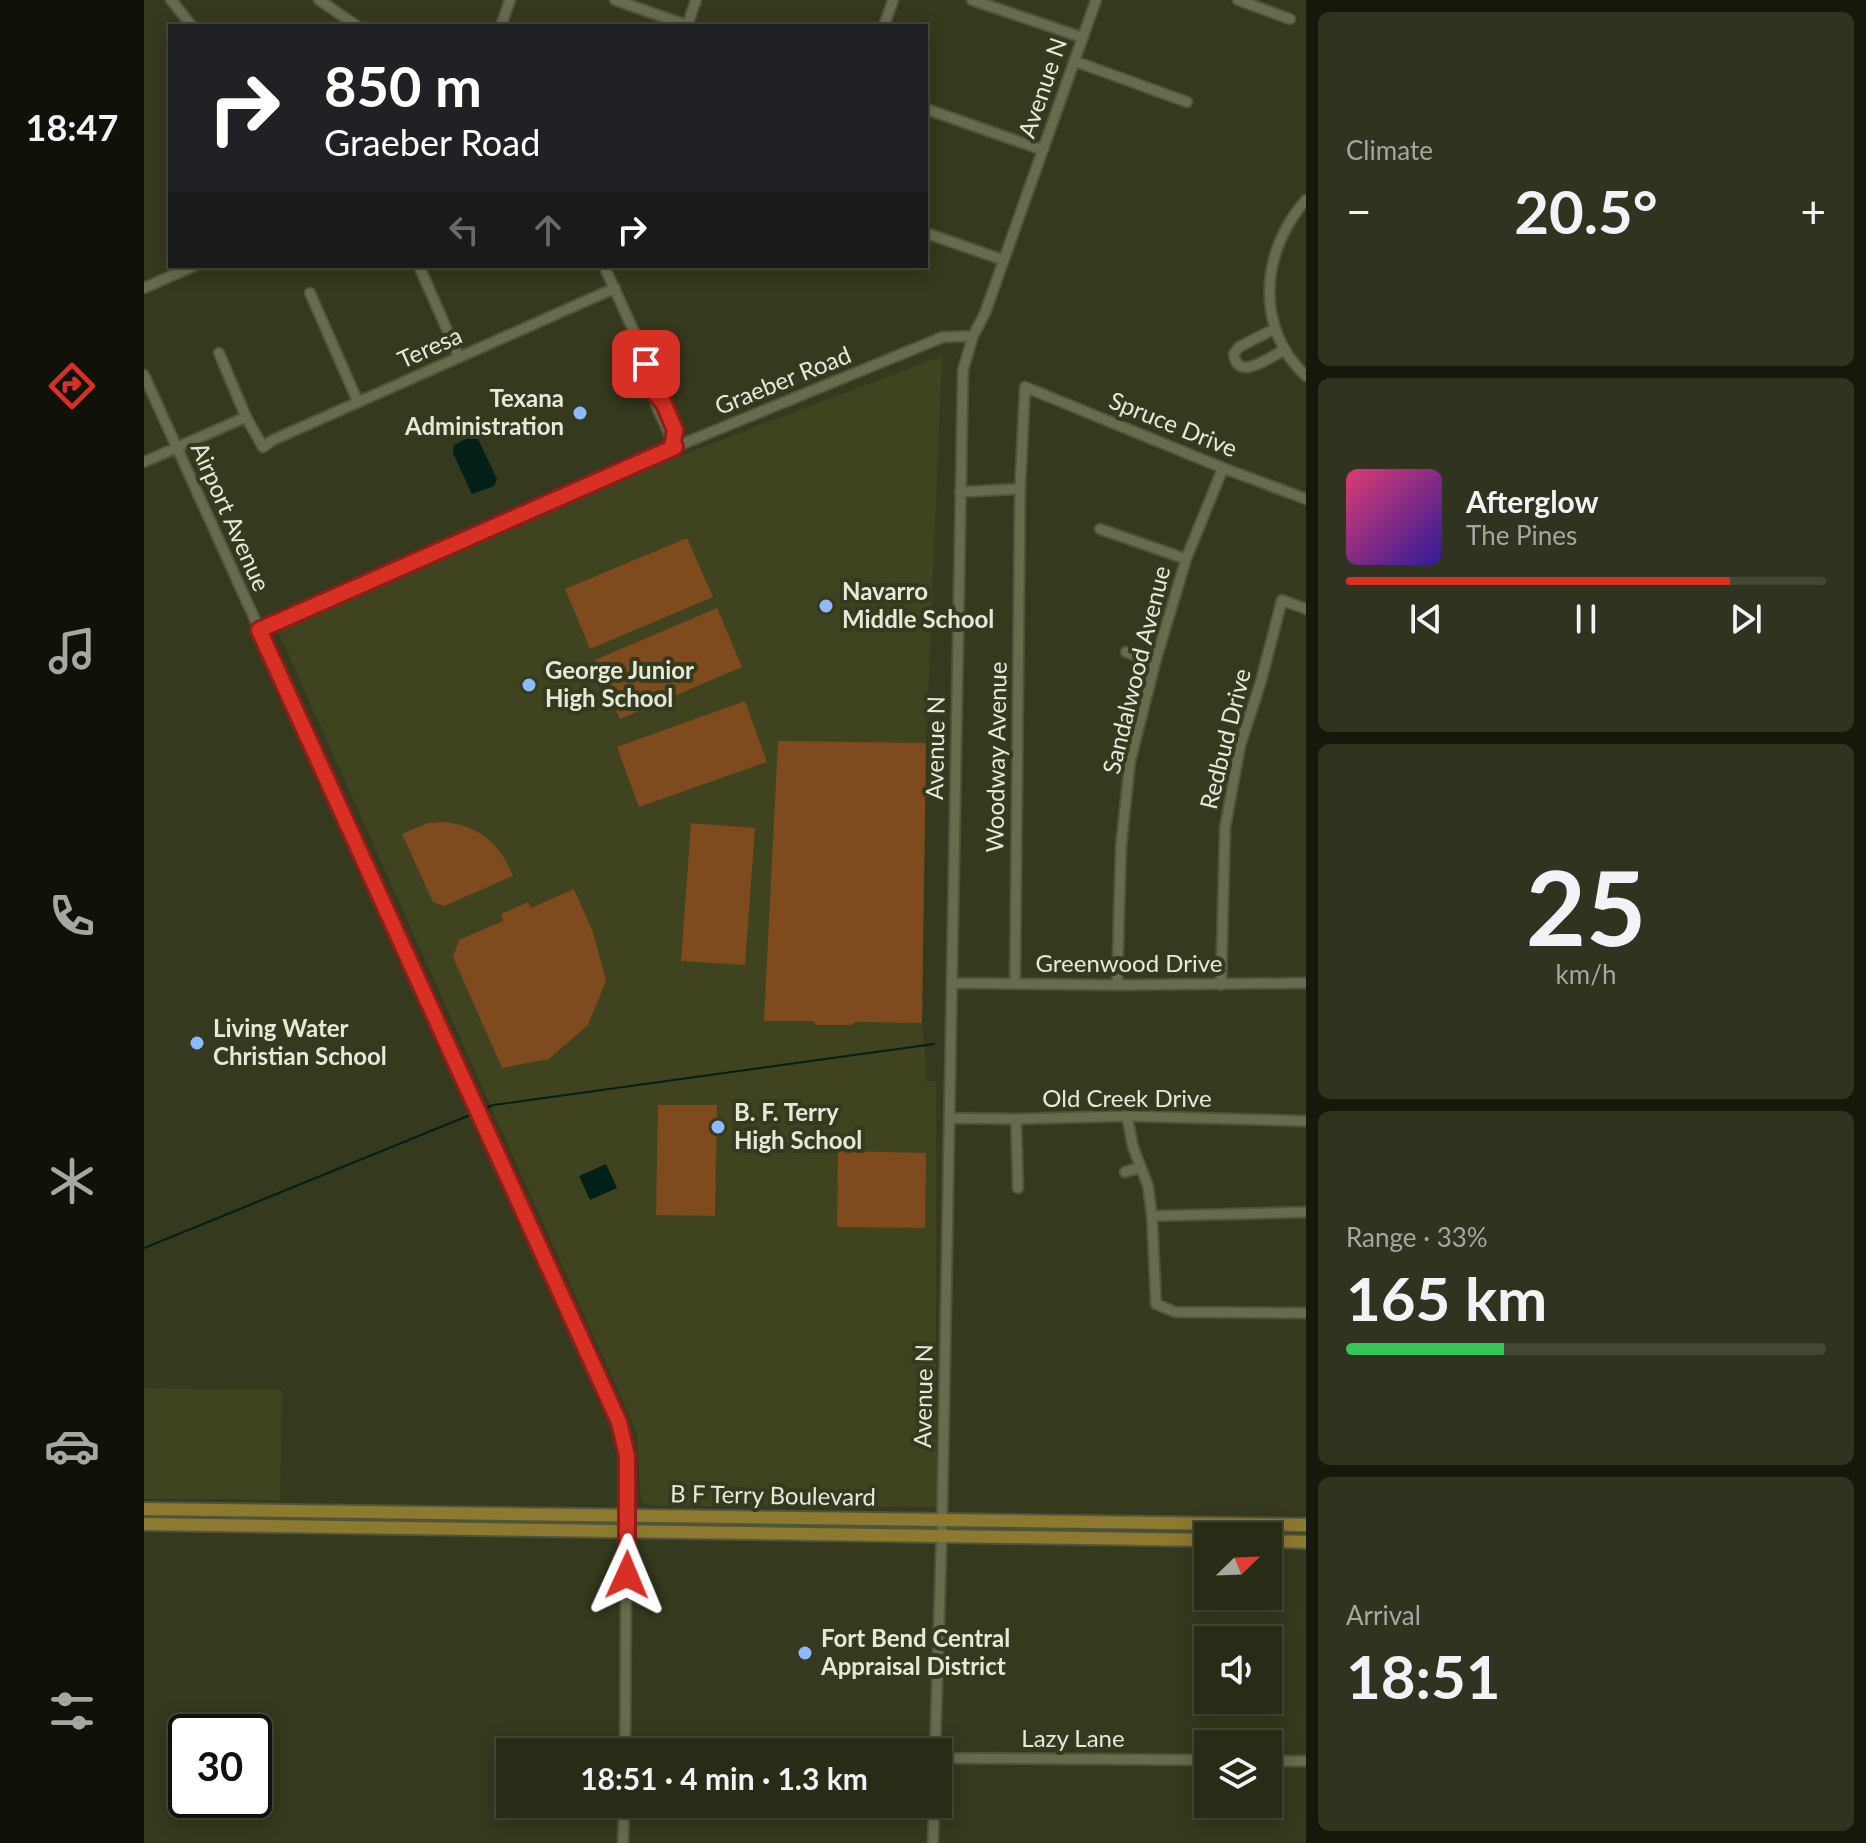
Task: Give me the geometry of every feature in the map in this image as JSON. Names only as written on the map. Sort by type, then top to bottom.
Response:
[{"type":"main road","name":"B F Terry Boulevard","points":[[144,1509],[1306,1525]]},
{"type":"main road","name":"B F Terry Boulevard","points":[[144,1524],[1194,1540]]},
{"type":"main road","points":[[1282,1541],[1306,1542]]},
{"type":"street","points":[[171,0],[190,24]]},
{"type":"street","points":[[319,0],[354,24]]},
{"type":"street","points":[[502,24],[510,0]]},
{"type":"street","points":[[615,0],[682,24]]},
{"type":"street","points":[[689,24],[696,0]]},
{"type":"street","points":[[885,24],[893,0]]},
{"type":"street","points":[[972,0],[1081,37]]},
{"type":"street","name":"Avenue N","points":[[935,1738],[963,370],[1096,0]]},
{"type":"street","points":[[1238,0],[1290,19]]},
{"type":"street","points":[[1074,61],[1187,102]]},
{"type":"street","points":[[928,110],[1043,150]]},
{"type":"street","points":[[1306,200],[1288,225],[1278,248],[1269,295],[1274,329],[1284,350],[1306,376]]},
{"type":"street","points":[[928,234],[1003,260]]},
{"type":"street","points":[[144,288],[189,268]]},
{"type":"street","points":[[420,268],[459,357]]},
{"type":"street","points":[[606,268],[636,336],[655,393],[664,404],[675,430],[674,444]]},
{"type":"street","name":"Teresa","points":[[246,417],[263,447],[615,288]]},
{"type":"street","points":[[310,293],[358,402]]},
{"type":"street","points":[[1274,329],[1239,347],[1234,354],[1235,361],[1244,368],[1284,350]]},
{"type":"street","name":"Graeber Road","points":[[259,630],[674,444],[943,337],[973,336]]},
{"type":"street","points":[[144,462],[246,417],[219,353]]},
{"type":"street","name":"Airport Avenue","points":[[144,375],[619,1422],[627,1456],[625,1738]]},
{"type":"street","name":"Spruce Drive","points":[[1025,387],[1306,499]]},
{"type":"street","name":"Woodway Avenue","points":[[1015,983],[1020,489],[1025,387]]},
{"type":"street","name":"Sandalwood Avenue","points":[[1117,985],[1121,846],[1130,762],[1186,559],[1223,468]]},
{"type":"street","points":[[960,492],[1020,489]]},
{"type":"street","points":[[1100,529],[1186,559]]},
{"type":"street","name":"Redbud Drive","points":[[1221,985],[1225,828],[1240,746],[1282,600],[1306,609]]},
{"type":"street","points":[[1126,652],[1155,663]]},
{"type":"street","name":"Greenwood Drive","points":[[952,983],[1306,983]]},
{"type":"street","points":[[1127,1116],[1133,1147],[1148,1186],[1156,1304],[1175,1312],[1306,1313]]},
{"type":"street","name":"Old Creek Drive","points":[[949,1118],[1127,1116],[1306,1121]]},
{"type":"street","points":[[1016,1119],[1018,1188]]},
{"type":"street","points":[[1125,1172],[1141,1167]]},
{"type":"street","points":[[1152,1216],[1306,1212]]},
{"type":"street","name":"Lazy Lane","points":[[952,1758],[1194,1760]]},
{"type":"street","points":[[1282,1761],[1306,1761]]},
{"type":"street","points":[[623,1843],[624,1818]]},
{"type":"street","points":[[933,1843],[934,1818]]},
{"type":"shaded area","points":[[942,356],[926,743],[922,1023],[926,1081],[936,1081],[936,1507],[651,1506],[643,1502],[640,1493],[637,1433],[277,629],[661,463]]},
{"type":"shaded area","points":[[687,538],[713,597],[590,649],[565,589]]},
{"type":"shaded area","points":[[717,608],[742,667],[620,719],[595,660]]},
{"type":"shaded area","points":[[745,701],[767,762],[639,807],[617,747]]},
{"type":"shaded area","points":[[778,741],[926,743],[922,1023],[816,1025],[813,1021],[764,1021]]},
{"type":"shaded area","points":[[444,822],[467,827],[487,838],[502,854],[513,876],[444,906],[433,902],[402,834],[428,823]]},
{"type":"shaded area","points":[[691,823],[755,828],[745,965],[681,961]]},
{"type":"shaded area","points":[[574,889],[593,932],[606,981],[588,1025],[549,1059],[502,1068],[453,957],[459,940],[503,921],[501,914],[528,902],[531,908]]},
{"type":"shaded area","points":[[658,1105],[717,1105],[715,1216],[656,1215]]},
{"type":"shaded area","points":[[838,1151],[926,1153],[925,1228],[837,1227]]},
{"type":"shaded area","points":[[144,1388],[282,1390],[280,1500],[144,1499]]},
{"type":"water","points":[[474,435],[497,479],[494,486],[472,494],[453,453],[454,445]]},
{"type":"water","points":[[606,1164],[617,1188],[590,1200],[579,1176]]},
{"type":"waterway","points":[[481,1110],[493,1105],[934,1044]]},
{"type":"waterway","points":[[144,1248],[475,1113]]},
{"type":"place","name":"Texana Administration","points":[[580,413]]},
{"type":"place","name":"Navarro Middle School","points":[[826,606]]},
{"type":"place","name":"George Junior High School","points":[[529,685]]},
{"type":"place","name":"Living Water Christian School","points":[[197,1043]]},
{"type":"place","name":"B. F. Terry High School","points":[[718,1127]]},
{"type":"place","name":"Fort Bend Central Appraisal District","points":[[805,1653]]},
{"type":"route","points":[[627,1575],[627,1456],[619,1422],[259,630],[675,447],[675,430],[664,404],[655,393],[646,364]]}]
